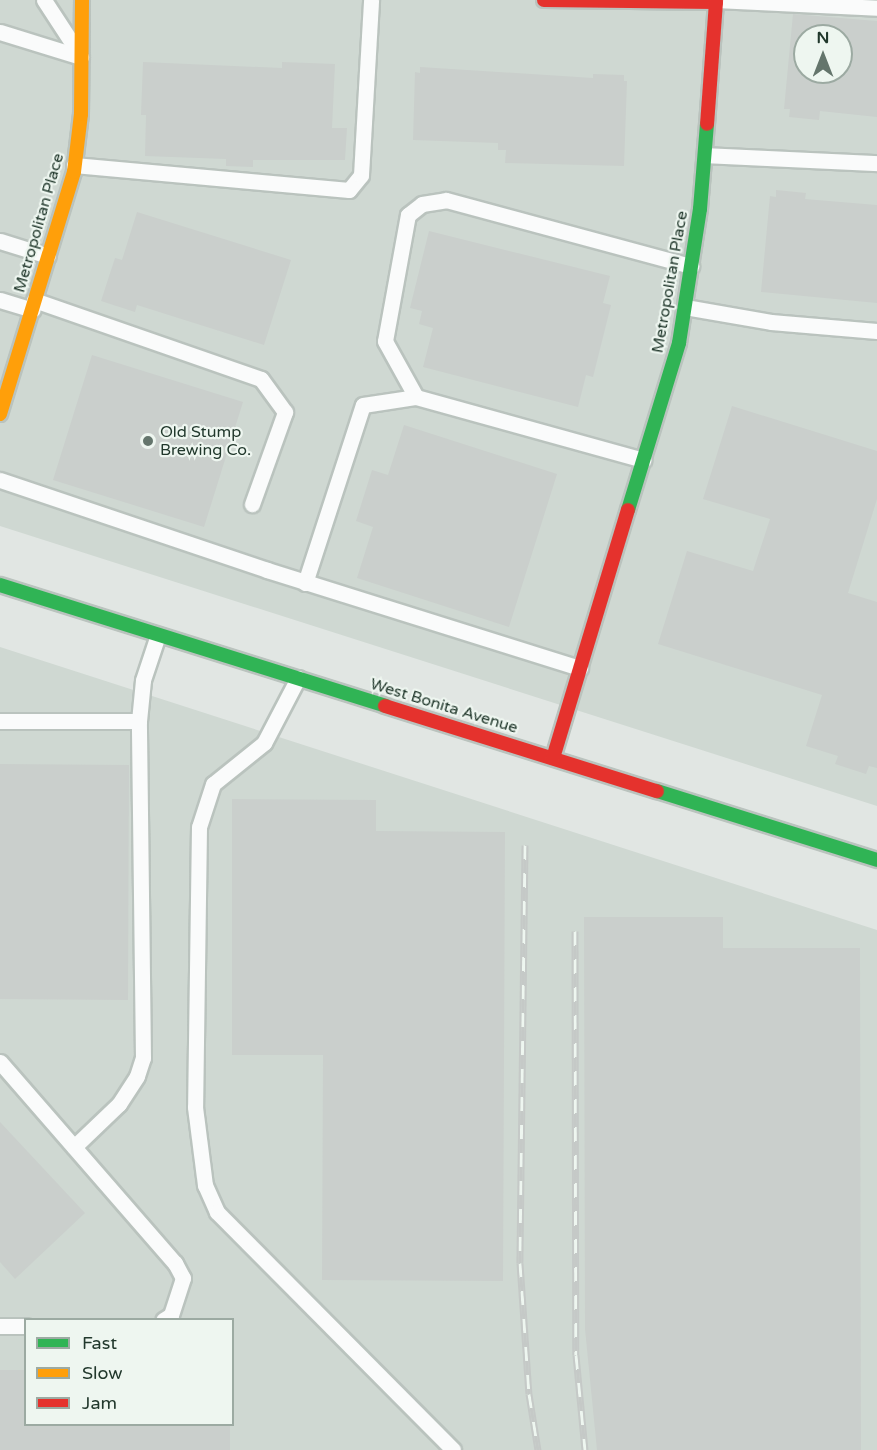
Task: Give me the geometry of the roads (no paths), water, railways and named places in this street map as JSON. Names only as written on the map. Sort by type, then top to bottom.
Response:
[{"type":"street","name":"Metropolitan Place","points":[[0,414],[74,165],[81,114],[82,0]]},
{"type":"street","points":[[544,0],[716,1]]},
{"type":"street","name":"Metropolitan Place","points":[[553,758],[679,343],[705,155],[716,1]]},
{"type":"street","name":"West Bonita Avenue","points":[[0,585],[877,860]]},
{"type":"lane","points":[[44,0],[81,57]]},
{"type":"lane","points":[[74,165],[349,190],[361,175],[371,0]]},
{"type":"lane","points":[[716,1],[877,8]]},
{"type":"lane","points":[[0,32],[81,57]]},
{"type":"lane","points":[[705,155],[877,163]]},
{"type":"lane","points":[[416,397],[385,341],[408,214],[422,204],[446,200],[691,266]]},
{"type":"lane","points":[[0,241],[48,256]]},
{"type":"lane","points":[[0,300],[33,305],[261,379],[285,412],[252,504]]},
{"type":"lane","points":[[685,307],[771,322],[877,331]]},
{"type":"lane","points":[[305,583],[363,405],[416,397],[644,460]]},
{"type":"lane","points":[[0,480],[305,583],[580,668]]},
{"type":"lane","points":[[74,1147],[119,1104],[137,1076],[143,1058],[139,721],[143,680],[158,634]]},
{"type":"lane","points":[[298,678],[264,743],[213,784],[199,827],[195,1107],[205,1185],[217,1212],[453,1450]]},
{"type":"lane","points":[[0,721],[139,721]]},
{"type":"lane","points":[[0,1062],[183,1278],[171,1315],[166,1318]]},
{"type":"lane","points":[[0,1326],[24,1326]]},
{"type":"railway","points":[[525,845],[520,1263],[529,1394],[538,1450]]},
{"type":"railway","points":[[575,931],[576,1355],[585,1450]]},
{"type":"place","name":"Old Stump Brewing Co.","points":[[148,441]]}]
